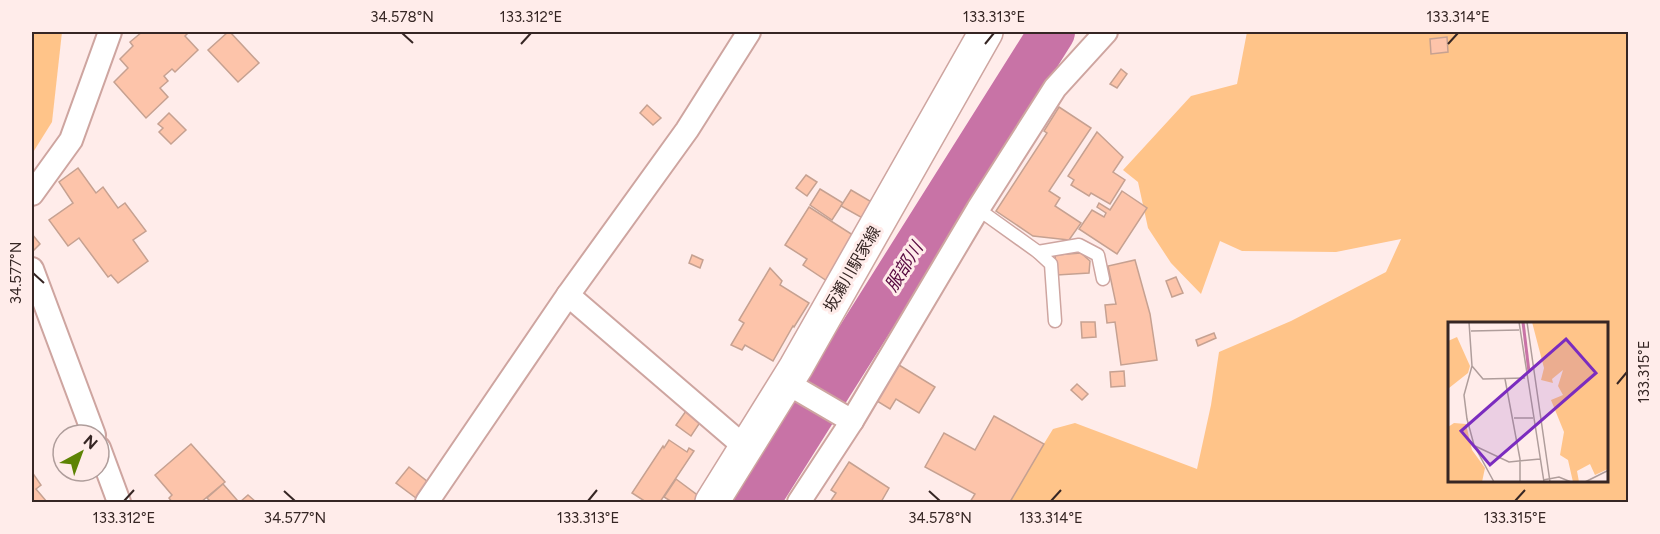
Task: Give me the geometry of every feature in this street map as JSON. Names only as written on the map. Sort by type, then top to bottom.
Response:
[{"type":"main road","name":"坂瀬川駅家線","points":[[712,502],[746,448],[794,387],[986,32]]},
{"type":"street","points":[[32,194],[71,140],[110,32]]},
{"type":"street","points":[[427,502],[568,294],[687,130],[749,32]]},
{"type":"street","points":[[799,502],[852,421],[978,209],[1055,88],[1106,32]]},
{"type":"street","points":[[32,269],[90,423]]},
{"type":"street","points":[[568,294],[746,448]]},
{"type":"street","points":[[794,387],[852,421]]},
{"type":"street","points":[[111,480],[119,502]]},
{"type":"lane","points":[[978,209],[1051,264],[1055,321]]},
{"type":"lane","points":[[1038,252],[1079,245],[1098,255],[1103,279]]},
{"type":"shaded area","points":[[32,32],[62,32],[52,122],[32,154]]},
{"type":"shaded area","points":[[1247,32],[1628,32],[1628,502],[1008,502],[1053,429],[1075,423],[1197,469],[1211,405],[1219,352],[1291,321],[1386,272],[1401,239],[1336,252],[1242,251],[1220,241],[1201,294],[1171,263],[1148,228],[1138,182],[1123,170],[1191,96],[1237,84]]},
{"type":"building","points":[[142,32],[189,32],[185,36],[198,50],[175,72],[172,69],[164,76],[168,81],[160,88],[168,97],[146,118],[114,82],[128,68],[120,59],[133,46],[130,42]]},
{"type":"building","points":[[228,32],[259,63],[238,82],[208,50]]},
{"type":"building","points":[[1447,37],[1448,52],[1431,54],[1430,39]]},
{"type":"building","points":[[1121,69],[1127,74],[1117,88],[1110,84]]},
{"type":"building","points":[[647,105],[661,118],[653,125],[640,113]]},
{"type":"building","points":[[1059,107],[1091,128],[1049,191],[1060,198],[1055,206],[1081,223],[1069,240],[1033,236],[996,211],[1047,133],[1044,131]]},
{"type":"building","points":[[169,113],[186,130],[171,144],[159,132],[163,128],[158,124]]},
{"type":"building","points":[[1097,132],[1123,157],[1113,172],[1125,180],[1110,204],[1091,193],[1089,196],[1071,185],[1074,180],[1068,176]]},
{"type":"building","points":[[78,168],[96,193],[103,187],[118,208],[125,203],[146,231],[133,240],[148,261],[118,283],[111,275],[108,277],[79,238],[68,246],[49,220],[73,203],[59,182]]},
{"type":"building","points":[[806,175],[817,182],[807,196],[796,188]]},
{"type":"building","points":[[820,189],[843,203],[832,220],[810,205]]},
{"type":"building","points":[[851,190],[875,204],[866,220],[841,206]]},
{"type":"building","points":[[1122,191],[1147,208],[1117,254],[1079,229],[1092,210],[1104,217],[1106,213],[1097,207],[1099,203],[1110,210]]},
{"type":"building","points":[[809,207],[856,237],[827,281],[803,265],[807,259],[785,245]]},
{"type":"building","points":[[32,234],[40,244],[34,250],[32,247]]},
{"type":"building","points":[[1081,253],[1090,261],[1089,273],[1057,275],[1055,255]]},
{"type":"building","points":[[692,255],[703,260],[700,268],[689,263]]},
{"type":"building","points":[[1135,260],[1150,314],[1157,360],[1121,365],[1115,322],[1107,323],[1105,305],[1116,304],[1108,266]]},
{"type":"building","points":[[770,268],[782,281],[780,285],[809,303],[773,361],[745,345],[742,350],[731,345],[744,323],[739,320]]},
{"type":"building","points":[[1176,277],[1183,293],[1172,297],[1166,281]]},
{"type":"building","points":[[1081,322],[1095,322],[1096,337],[1082,338]]},
{"type":"building","points":[[1214,333],[1216,338],[1198,346],[1196,340]]},
{"type":"building","points":[[899,365],[935,387],[919,413],[896,399],[890,409],[877,401]]},
{"type":"building","points":[[1124,371],[1125,386],[1111,387],[1110,372]]},
{"type":"building","points":[[1077,384],[1088,394],[1082,400],[1071,390]]},
{"type":"building","points":[[686,411],[701,421],[691,436],[676,425]]},
{"type":"building","points":[[994,416],[1044,444],[1010,502],[970,502],[975,494],[925,467],[944,433],[975,450]]},
{"type":"building","points":[[669,440],[687,452],[689,448],[694,451],[660,502],[646,502],[632,493]]},
{"type":"building","points":[[191,444],[225,482],[201,502],[172,502],[169,498],[172,495],[155,475]]},
{"type":"building","points":[[849,462],[889,488],[881,502],[830,502],[836,493],[831,490]]},
{"type":"building","points":[[409,467],[428,482],[416,498],[396,483]]},
{"type":"building","points":[[34,475],[41,485],[36,489],[47,502],[32,502],[32,477]]},
{"type":"building","points":[[676,479],[700,497],[696,502],[672,502],[664,497]]},
{"type":"building","points":[[223,484],[237,500],[235,502],[211,502],[207,498]]},
{"type":"building","points":[[248,495],[256,502],[240,502]]},
{"type":"waterway","name":"服部川","points":[[756,502],[1052,32]]}]
